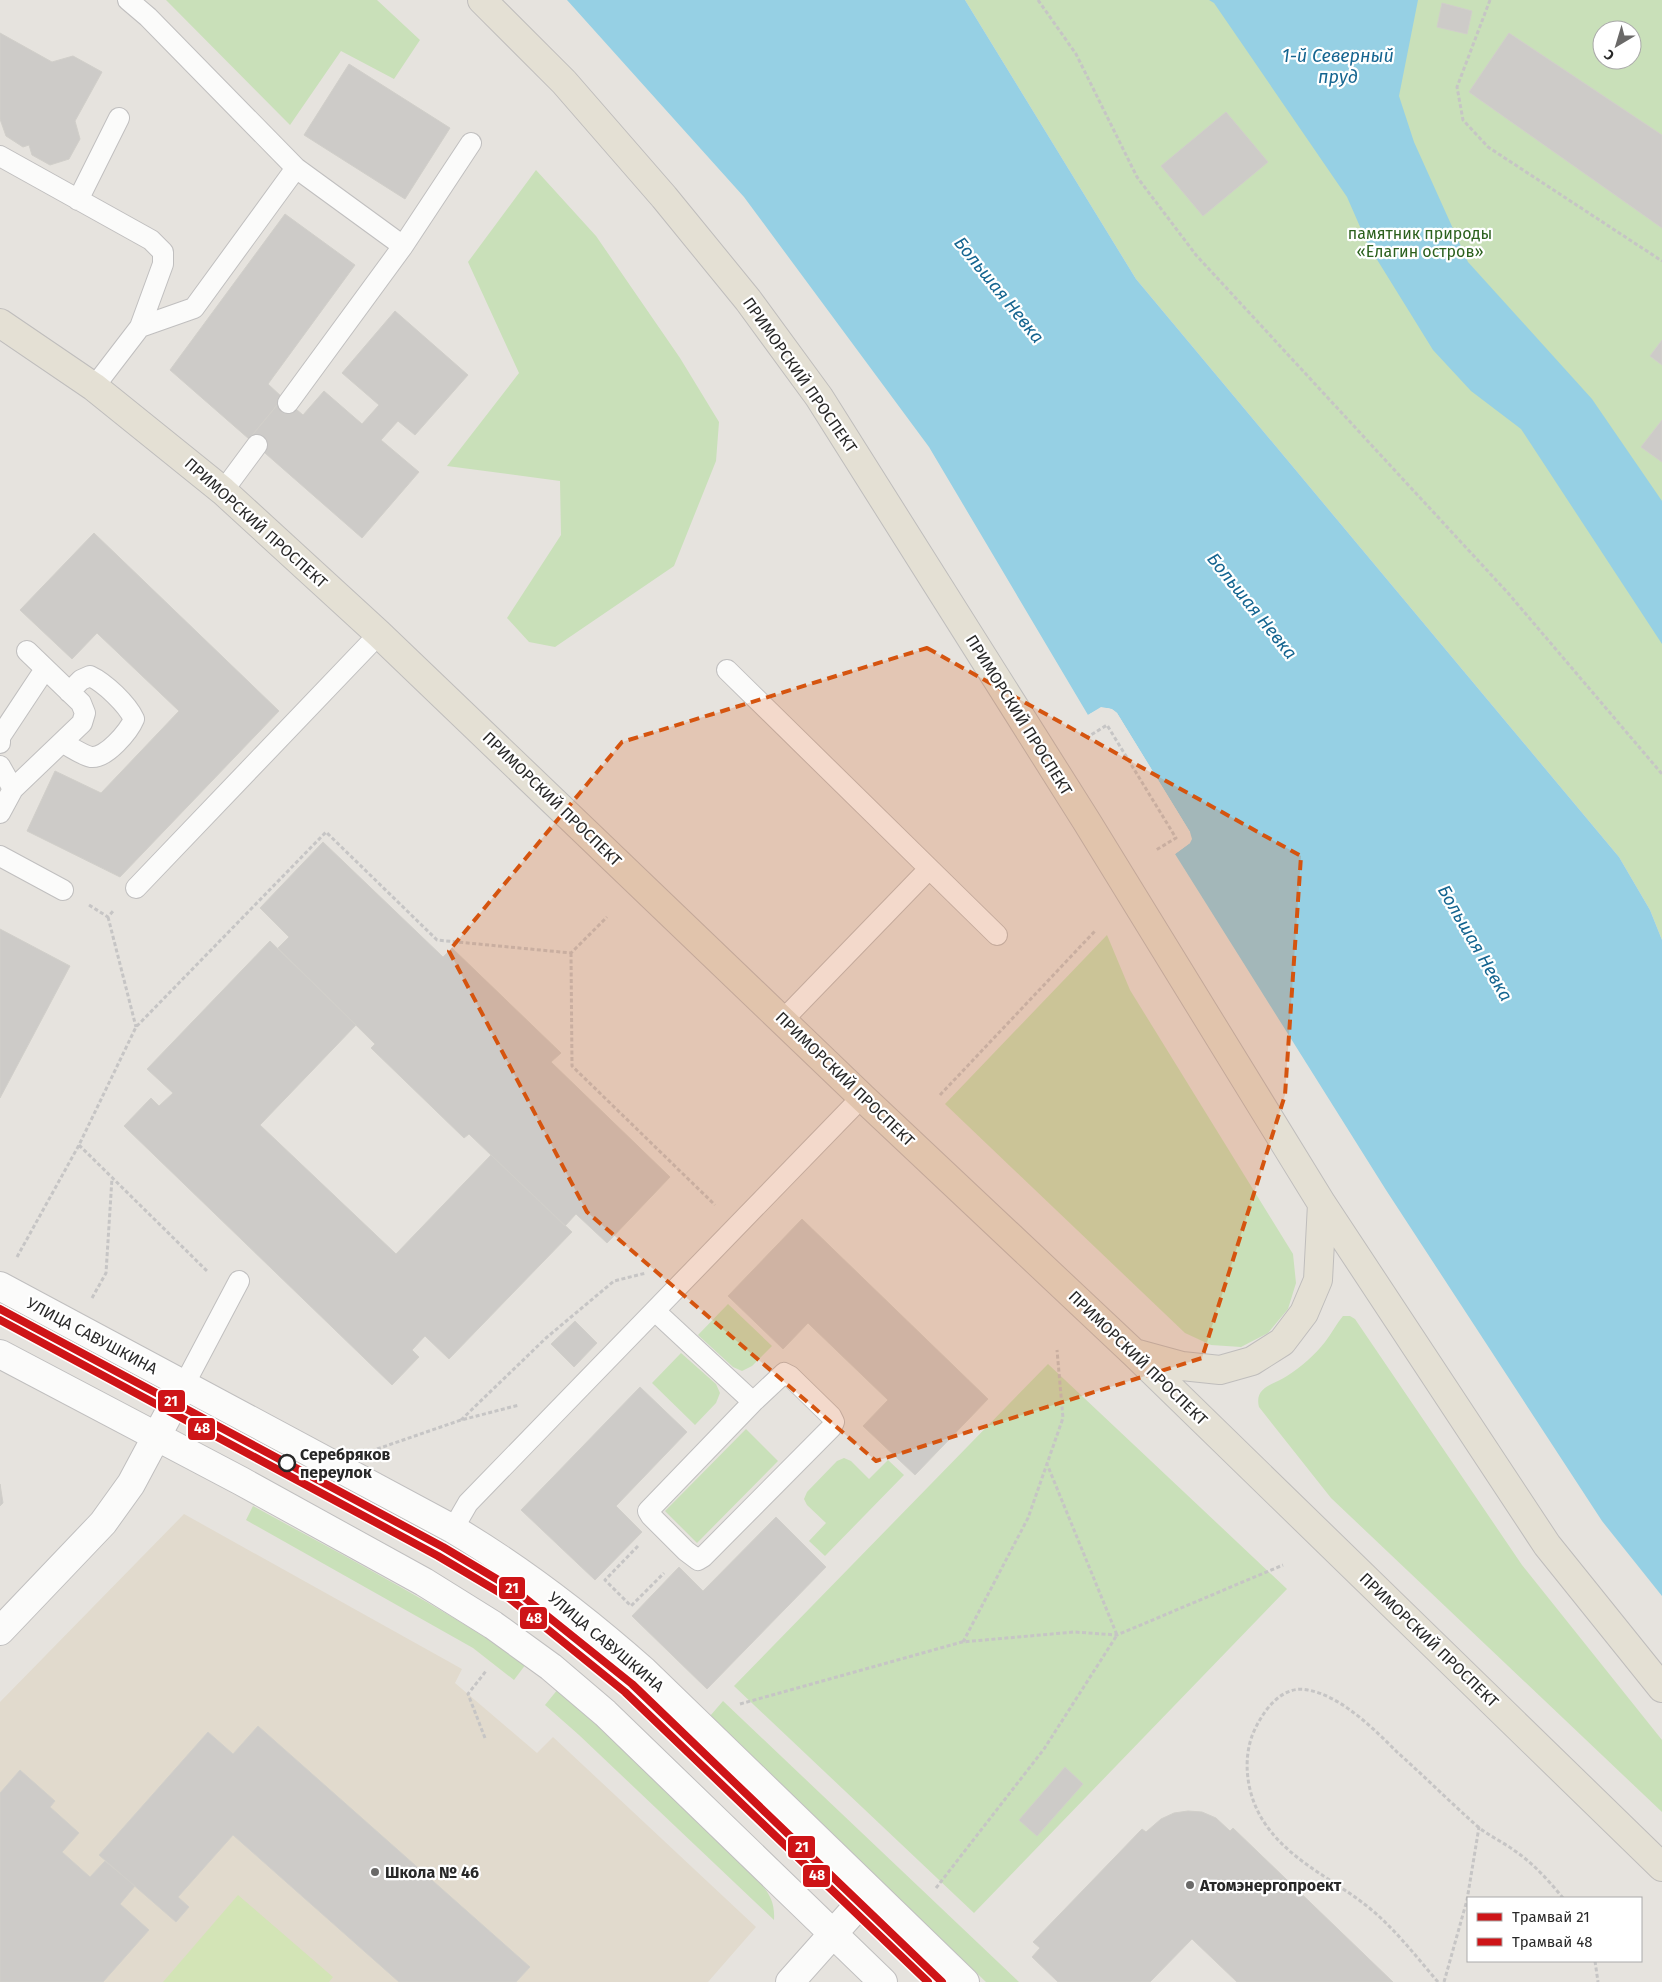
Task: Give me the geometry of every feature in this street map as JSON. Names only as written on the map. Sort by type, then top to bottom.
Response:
[{"type":"main road","name":"ПРИМОРСКИЙ ПРОСПЕКТ","points":[[482,0],[564,82],[664,197],[748,300],[819,397],[1076,806],[1322,1204],[1548,1545],[1662,1688]]},
{"type":"main road","name":"ПРИМОРСКИЙ ПРОСПЕКТ","points":[[0,323],[94,387],[223,490],[379,634],[862,1097],[1136,1354],[1662,1867]]},
{"type":"main road","points":[[1136,1354],[1182,1366],[1220,1370],[1252,1361],[1282,1342],[1304,1313],[1318,1280],[1322,1204]]},
{"type":"main road","name":"УЛИЦА САВУШКИНА","points":[[0,1286],[453,1529],[497,1555],[591,1625],[644,1671],[965,1982]]},
{"type":"main road","points":[[0,1354],[424,1582],[493,1625],[551,1667],[605,1713],[883,1982]]},
{"type":"main road","points":[[0,1630],[103,1523],[130,1484],[184,1385]]},
{"type":"main road","points":[[790,1982],[871,1890]]},
{"type":"lane","points":[[128,0],[148,17],[296,168],[403,246]]},
{"type":"lane","points":[[78,200],[119,118]]},
{"type":"lane","points":[[288,403],[403,246],[471,143]]},
{"type":"lane","points":[[0,156],[151,240],[163,252],[163,264],[140,326],[94,387]]},
{"type":"lane","points":[[140,326],[194,308],[296,168]]},
{"type":"lane","points":[[223,490],[256,445]]},
{"type":"lane","points":[[136,888],[379,634]]},
{"type":"lane","points":[[0,813],[13,789],[82,723],[85,713],[81,703],[27,651]]},
{"type":"lane","points":[[0,743],[0,737],[45,669]]},
{"type":"lane","points":[[727,670],[996,935]]},
{"type":"lane","points":[[63,742],[92,757],[105,754],[130,727],[134,719],[130,710],[99,680],[90,676],[81,680],[69,692]]},
{"type":"lane","points":[[0,766],[13,789]]},
{"type":"lane","points":[[0,856],[63,890]]},
{"type":"lane","points":[[783,1020],[929,869]]},
{"type":"lane","points":[[453,1529],[468,1503],[738,1227],[862,1097]]},
{"type":"lane","points":[[184,1385],[236,1288]]},
{"type":"lane","points":[[656,1311],[753,1402]]},
{"type":"lane","points":[[784,1373],[790,1376],[831,1416],[834,1422],[831,1428],[698,1560],[686,1551],[648,1511],[753,1402],[784,1373]]},
{"type":"path","points":[[1038,0],[1076,54],[1138,177],[1196,255],[1508,593],[1662,774]]},
{"type":"path","points":[[1490,0],[1457,87],[1463,120],[1488,147],[1662,260]]},
{"type":"path","points":[[1086,738],[1107,725],[1176,838],[1156,850]]},
{"type":"path","points":[[16,1257],[79,1145],[136,1027],[326,832],[437,940],[571,953]]},
{"type":"path","points":[[108,916],[136,888]]},
{"type":"path","points":[[63,890],[108,916],[136,1027]]},
{"type":"path","points":[[607,917],[571,953],[572,1066],[738,1227]]},
{"type":"path","points":[[940,1096],[1095,931]]},
{"type":"path","points":[[79,1145],[236,1288]]},
{"type":"path","points":[[92,1298],[106,1273],[112,1177]]},
{"type":"path","points":[[461,1420],[546,1338],[614,1281],[651,1272]]},
{"type":"path","points":[[962,1642],[1028,1518],[1063,1418],[1057,1350]]},
{"type":"path","points":[[372,1451],[461,1420],[525,1403]]},
{"type":"path","points":[[1047,1464],[1118,1635]]},
{"type":"path","points":[[659,1524],[605,1580],[631,1606],[686,1551]]},
{"type":"path","points":[[740,1704],[962,1642],[1074,1632],[1118,1635],[1283,1565]]},
{"type":"path","points":[[936,1888],[1044,1748],[1118,1635]]},
{"type":"path","points":[[485,1738],[468,1694],[486,1670]]},
{"type":"path","points":[[1438,1982],[1391,1927],[1363,1903],[1284,1847],[1264,1822],[1250,1795],[1247,1772],[1250,1743],[1258,1722],[1272,1704],[1289,1690],[1308,1690],[1334,1700],[1362,1718],[1479,1827],[1516,1851],[1544,1875],[1562,1897]]},
{"type":"path","points":[[1467,1897],[1479,1827]]},
{"type":"path","points":[[1444,1982],[1467,1900]]},
{"type":"path","points":[[1595,1962],[1598,1982]]},
{"type":"highlighted area","points":[[927,648],[1301,856],[1285,1095],[1202,1358],[876,1461],[587,1212],[449,951],[622,742]]},
{"type":"shaded area","points":[[184,1514],[462,1669],[455,1683],[537,1753],[553,1737],[756,1927],[708,1982],[0,1982],[0,1702]]},
{"type":"green space","points":[[166,0],[377,0],[420,40],[394,79],[341,51],[290,125]]},
{"type":"green space","name":"памятник природы «Елагин остров»","points":[[965,0],[1662,0],[1662,940],[1650,910],[1619,857],[1136,279]]},
{"type":"green space","points":[[536,170],[596,236],[680,358],[719,422],[716,461],[674,566],[555,647],[529,642],[507,618],[561,535],[560,481],[447,466],[519,373],[468,262]]},
{"type":"green space","points":[[1107,935],[1130,990],[1293,1254],[1296,1283],[1288,1309],[1268,1333],[1241,1347],[1211,1345],[1185,1333],[945,1104]]},
{"type":"green space","points":[[728,1304],[772,1346],[752,1366],[742,1371],[733,1367],[698,1335]]},
{"type":"green space","points":[[1343,1316],[1350,1316],[1355,1319],[1522,1565],[1662,1740],[1662,1812],[1331,1498],[1259,1407],[1258,1400],[1262,1391],[1303,1365],[1325,1342]]},
{"type":"green space","points":[[681,1353],[716,1384],[720,1393],[716,1403],[695,1425],[652,1383]]},
{"type":"green space","points":[[1048,1364],[1287,1589],[974,1913],[734,1686]]},
{"type":"green space","points":[[746,1429],[778,1461],[697,1543],[665,1511]]},
{"type":"green space","points":[[844,1458],[851,1461],[869,1479],[888,1460],[904,1475],[825,1556],[809,1541],[826,1523],[807,1505],[804,1499],[807,1492],[837,1461]]},
{"type":"green space","points":[[253,1506],[426,1602],[526,1664],[514,1680],[473,1648],[246,1520]]},
{"type":"green space","points":[[558,1689],[593,1720],[759,1881],[771,1899],[774,1909],[774,1920],[545,1705]]},
{"type":"green space","points":[[723,1701],[1019,1982],[986,1982],[710,1716]]},
{"type":"green space","points":[[238,1895],[333,1977],[329,1982],[163,1982]]},
{"type":"water","name":"Большая Невка","points":[[567,0],[965,0],[1136,279],[1619,857],[1650,910],[1662,940],[1662,1596],[1602,1521],[1386,1190],[1175,854],[1190,843],[1190,832],[1117,713],[1106,708],[1099,709],[1088,715],[929,447],[744,197]]},
{"type":"water","name":"1-й Северный пруд","points":[[1209,0],[1418,0],[1399,96],[1414,142],[1468,262],[1592,399],[1662,501],[1662,644],[1521,429],[1471,391],[1433,350],[1368,245],[1347,197],[1214,3]]},
{"type":"pier","points":[[1101,707],[1112,709],[1117,713],[1190,832],[1192,839],[1190,843],[1175,854],[1173,851],[1188,842],[1188,833],[1115,715],[1107,709],[1090,717],[1088,715]]},
{"type":"building","points":[[1442,3],[1472,11],[1467,34],[1437,27]]},
{"type":"building","points":[[0,33],[52,62],[73,56],[102,72],[75,121],[80,139],[69,159],[50,165],[32,155],[29,145],[23,147],[6,136],[0,119]]},
{"type":"building","points":[[1509,33],[1662,135],[1662,228],[1469,92]]},
{"type":"building","points":[[349,64],[450,128],[405,199],[304,135]]},
{"type":"building","points":[[1226,112],[1268,162],[1203,216],[1161,166]]},
{"type":"building","points":[[285,214],[355,265],[268,384],[283,398],[249,439],[170,370]]},
{"type":"building","points":[[395,311],[468,375],[415,435],[398,421],[381,440],[419,472],[362,538],[249,439],[283,398],[303,415],[324,391],[362,424],[379,405],[342,373]]},
{"type":"building","points":[[1662,340],[1662,365],[1650,356]]},
{"type":"building","points":[[1662,420],[1662,462],[1641,447]]},
{"type":"building","points":[[94,533],[279,711],[120,877],[27,831],[55,771],[101,793],[179,711],[97,633],[72,659],[20,610]]},
{"type":"building","points":[[323,842],[443,957],[452,948],[561,1053],[551,1062],[670,1177],[607,1243],[576,1214],[565,1226],[469,1134],[464,1138],[371,1048],[375,1044],[278,948],[289,937],[260,908]]},
{"type":"building","points":[[0,929],[70,966],[0,1098]]},
{"type":"building","points":[[270,941],[356,1025],[260,1125],[396,1254],[491,1155],[572,1232],[449,1359],[425,1336],[412,1350],[419,1357],[392,1385],[124,1126],[151,1098],[159,1106],[173,1093],[147,1069]]},
{"type":"building","points":[[802,1219],[988,1399],[915,1475],[863,1426],[888,1400],[808,1323],[783,1349],[728,1296]]},
{"type":"building","points":[[575,1321],[597,1343],[574,1367],[551,1344]]},
{"type":"building","points":[[640,1387],[687,1432],[616,1506],[642,1532],[595,1580],[521,1510]]},
{"type":"building","points":[[0,1484],[3,1503],[0,1506]]},
{"type":"building","points":[[776,1517],[826,1567],[707,1689],[632,1616],[679,1567],[703,1591]]},
{"type":"building","points":[[258,1726],[530,1967],[516,1982],[399,1982],[233,1835],[178,1897],[189,1907],[176,1922],[99,1855],[208,1732],[233,1754]]},
{"type":"building","points":[[1065,1767],[1083,1784],[1037,1836],[1019,1820]]},
{"type":"building","points":[[20,1770],[55,1801],[50,1807],[79,1833],[62,1852],[90,1877],[105,1861],[135,1886],[120,1904],[149,1930],[103,1982],[0,1982],[0,1793]]},
{"type":"building","name":"Атомэнергопроект","points":[[1202,1812],[1216,1818],[1230,1831],[1233,1828],[1393,1982],[1237,1982],[1192,1939],[1150,1982],[1058,1982],[1032,1957],[1040,1948],[1033,1942],[1142,1829],[1146,1832],[1161,1819],[1174,1813]]},
{"type":"tram line","name":"21","points":[[0,1309],[443,1547],[515,1590],[632,1684],[942,1982]]},
{"type":"tram line","name":"48","points":[[0,1320],[438,1556],[509,1598],[625,1692],[928,1982]]},
{"type":"place","name":"Серебряков переулок","points":[[287,1463]]},
{"type":"place","name":"Школа № 46","points":[[375,1872]]},
{"type":"place","name":"Атомэнергопроект","points":[[1190,1885]]}]
